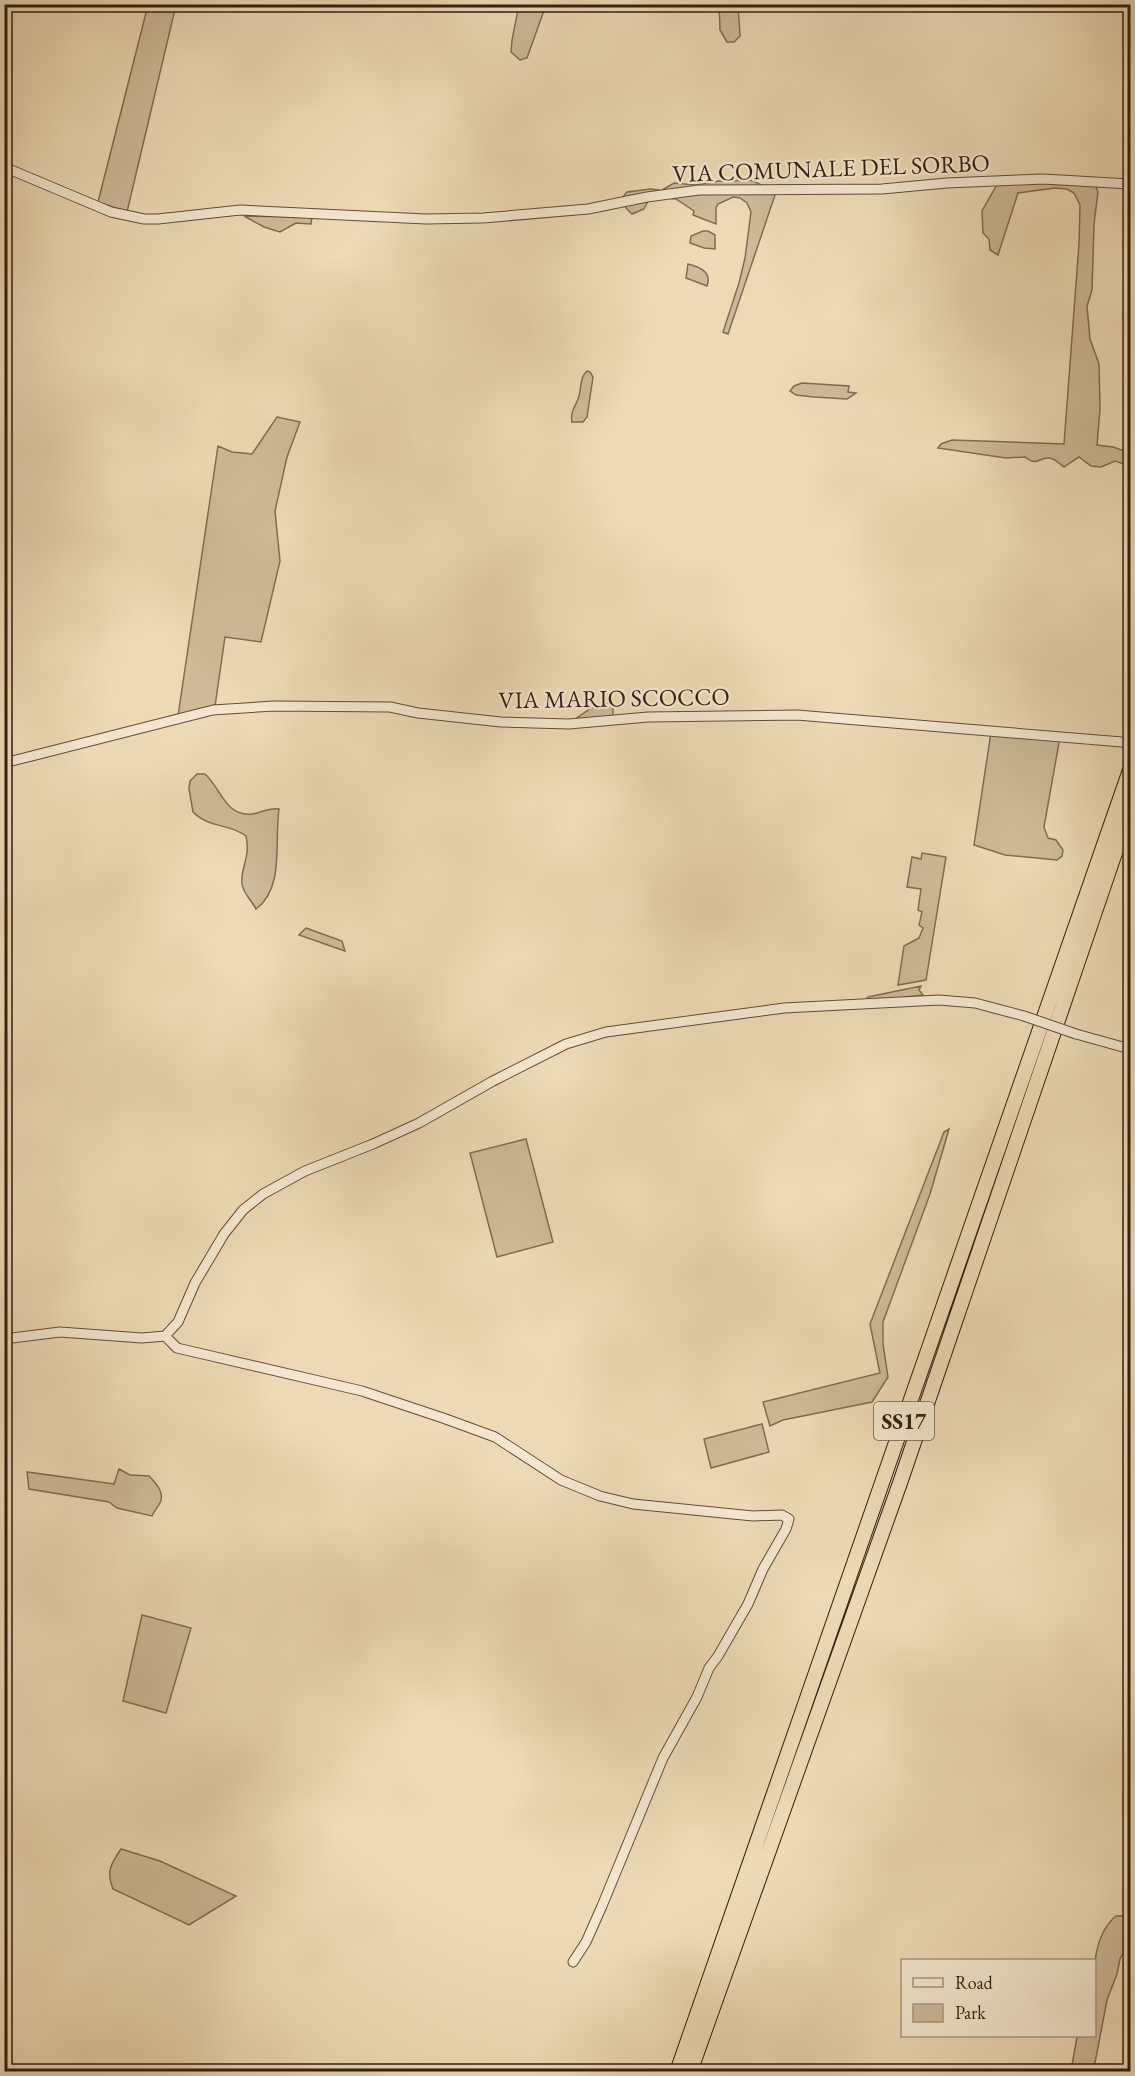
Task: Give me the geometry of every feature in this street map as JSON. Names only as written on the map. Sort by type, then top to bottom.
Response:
[{"type":"highway","name":"SS17","points":[[676,2072],[1131,770]]},
{"type":"highway","name":"SS17","points":[[690,2072],[904,1472],[1131,809]]},
{"type":"street","name":"VIA COMUNALE DEL SORBO","points":[[4,167],[111,212],[144,219],[240,210],[426,219],[483,218],[588,209],[647,197],[699,190],[882,189],[947,183],[1043,179],[1131,184]]},
{"type":"street","name":"VIA MARIO SCOCCO","points":[[4,763],[213,710],[274,706],[390,706],[418,713],[501,722],[569,724],[648,717],[797,715],[1122,742]]},
{"type":"street","points":[[4,1338],[60,1332],[142,1338],[165,1336],[178,1322],[195,1283],[224,1234],[243,1210],[263,1194],[305,1171],[419,1123],[493,1081],[566,1044],[606,1032],[784,1008],[939,1000],[975,1003],[1131,1049]]},
{"type":"street","points":[[165,1336],[177,1348],[362,1391],[495,1437],[561,1480],[600,1496],[633,1504],[753,1516],[782,1515],[789,1519],[748,1604],[709,1668],[698,1697],[663,1758],[602,1906],[586,1942],[573,1962]]},
{"type":"green space","points":[[148,5],[176,5],[127,212],[98,202]]},
{"type":"green space","points":[[519,5],[546,5],[527,58],[520,60],[511,52]]},
{"type":"green space","points":[[719,5],[738,5],[740,36],[734,42],[727,42],[720,30]]},
{"type":"green space","points":[[751,180],[776,192],[728,334],[723,332],[745,258],[751,212],[747,203],[740,198],[733,197],[718,204],[716,224],[693,215],[694,211],[676,199],[666,198],[662,190],[674,183],[695,185],[719,181]]},
{"type":"green space","points":[[1094,182],[1098,192],[1094,224],[1092,290],[1087,306],[1090,339],[1099,364],[1100,409],[1097,445],[1113,447],[1130,453],[1130,466],[1115,461],[1101,467],[1091,466],[1079,457],[1064,467],[1050,458],[1033,461],[1025,457],[1006,458],[938,448],[941,444],[952,440],[1064,444],[1080,205],[1074,193],[1067,189],[1055,188],[1018,193],[998,255],[990,250],[989,239],[983,233],[982,211],[998,183]]},
{"type":"green space","points":[[659,190],[659,197],[649,199],[644,209],[632,214],[626,208],[622,198],[627,192]]},
{"type":"green space","points":[[244,216],[312,217],[311,224],[296,223],[280,232],[264,227]]},
{"type":"green space","points":[[703,231],[715,235],[715,249],[690,243],[691,236]]},
{"type":"green space","points":[[688,264],[704,271],[708,277],[707,286],[686,278]]},
{"type":"green space","points":[[587,371],[593,377],[587,417],[583,422],[572,422],[572,412]]},
{"type":"green space","points":[[802,383],[849,386],[848,392],[856,393],[847,399],[796,395],[790,391],[794,386]]},
{"type":"green space","points":[[277,417],[300,422],[287,457],[275,511],[280,561],[261,642],[225,637],[215,706],[178,716],[218,446],[232,452],[252,454]]},
{"type":"green space","points":[[613,703],[613,716],[574,720],[594,706]]},
{"type":"green space","points":[[991,732],[1060,737],[1044,827],[1048,838],[1056,840],[1063,850],[1062,856],[1057,860],[1005,855],[974,845]]},
{"type":"green space","points":[[197,774],[205,774],[229,806],[243,814],[279,809],[275,876],[265,900],[256,909],[242,884],[247,850],[246,836],[233,829],[206,821],[193,812],[189,789],[190,781]]},
{"type":"green space","points":[[922,853],[946,857],[926,980],[898,985],[904,946],[919,938],[923,928],[919,925],[922,912],[918,910],[921,889],[907,887],[912,857],[921,859]]},
{"type":"green space","points":[[306,928],[342,941],[345,951],[299,935]]},
{"type":"green space","points":[[921,986],[919,990],[923,995],[863,1002],[868,997]]},
{"type":"green space","points":[[949,1129],[930,1194],[883,1322],[883,1344],[888,1377],[872,1402],[783,1420],[770,1426],[763,1402],[880,1373],[870,1324],[944,1132]]},
{"type":"green space","points":[[526,1139],[553,1242],[497,1257],[470,1153]]},
{"type":"green space","points":[[762,1424],[769,1452],[711,1468],[704,1439]]},
{"type":"green space","points":[[119,1469],[130,1475],[149,1476],[157,1485],[161,1492],[161,1499],[152,1516],[117,1508],[109,1502],[29,1489],[27,1472],[114,1484]]},
{"type":"green space","points":[[142,1615],[191,1628],[166,1713],[123,1701]]},
{"type":"green space","points":[[121,1849],[160,1861],[236,1896],[189,1925],[113,1889],[110,1872]]},
{"type":"green space","points":[[1116,1916],[1124,1916],[1130,1924],[1130,1939],[1120,1959],[1107,2000],[1095,2063],[1082,2071],[1072,2065],[1077,2037],[1096,2037],[1096,1959],[1106,1927]]}]
